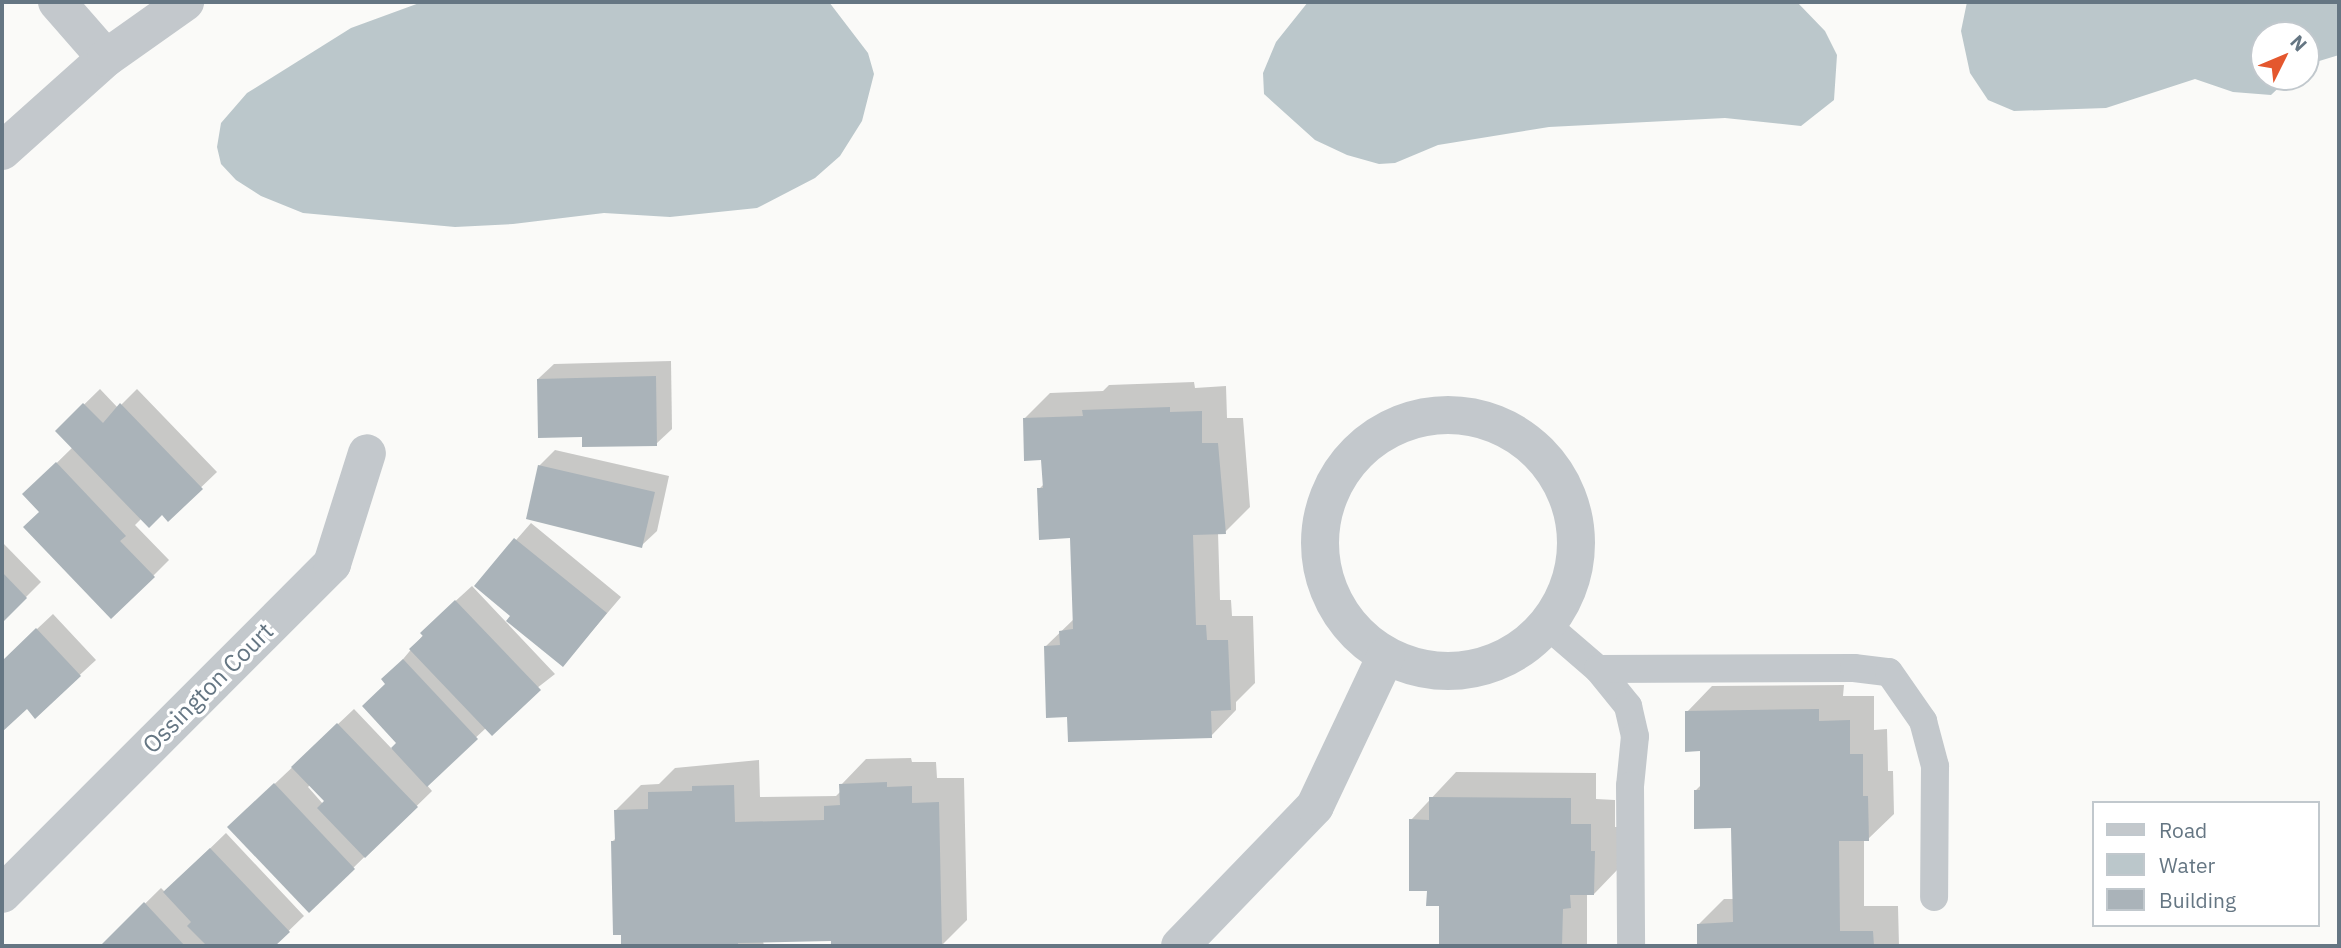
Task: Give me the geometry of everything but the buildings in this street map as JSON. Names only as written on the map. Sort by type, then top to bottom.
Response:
[{"type":"street","points":[[57,2],[106,58]]},
{"type":"street","points":[[2,151],[106,58],[185,2]]},
{"type":"street","points":[[1445,413],[1487,420],[1524,439],[1554,469],[1572,506],[1577,548],[1569,589],[1548,626],[1514,654],[1473,670],[1428,670],[1386,656],[1353,630],[1330,594],[1320,554],[1323,512],[1339,474],[1368,442],[1404,422],[1445,413]]},
{"type":"street","name":"Ossington Court","points":[[2,894],[332,564],[368,453]]},
{"type":"street","points":[[1180,946],[1315,806],[1386,656]]},
{"type":"lane","points":[[1548,626],[1598,669],[1628,706],[1635,736],[1630,786],[1631,946]]},
{"type":"lane","points":[[1598,669],[1854,668],[1889,672],[1923,721],[1935,766],[1934,897]]},
{"type":"water","points":[[422,2],[829,2],[868,53],[874,74],[862,121],[840,156],[815,178],[757,208],[670,217],[604,213],[513,224],[455,227],[303,213],[261,196],[236,180],[221,164],[217,147],[221,123],[247,93],[351,28]]},
{"type":"water","points":[[1308,2],[1797,2],[1825,31],[1837,55],[1834,100],[1801,126],[1725,118],[1549,127],[1438,145],[1395,163],[1379,164],[1347,155],[1315,140],[1264,94],[1263,73],[1276,42]]},
{"type":"water","points":[[1967,2],[2339,2],[2339,55],[2320,61],[2320,21],[2250,21],[2250,91],[2275,91],[2271,95],[2233,92],[2195,79],[2106,108],[2014,111],[1988,100],[1970,73],[1961,31]]}]
